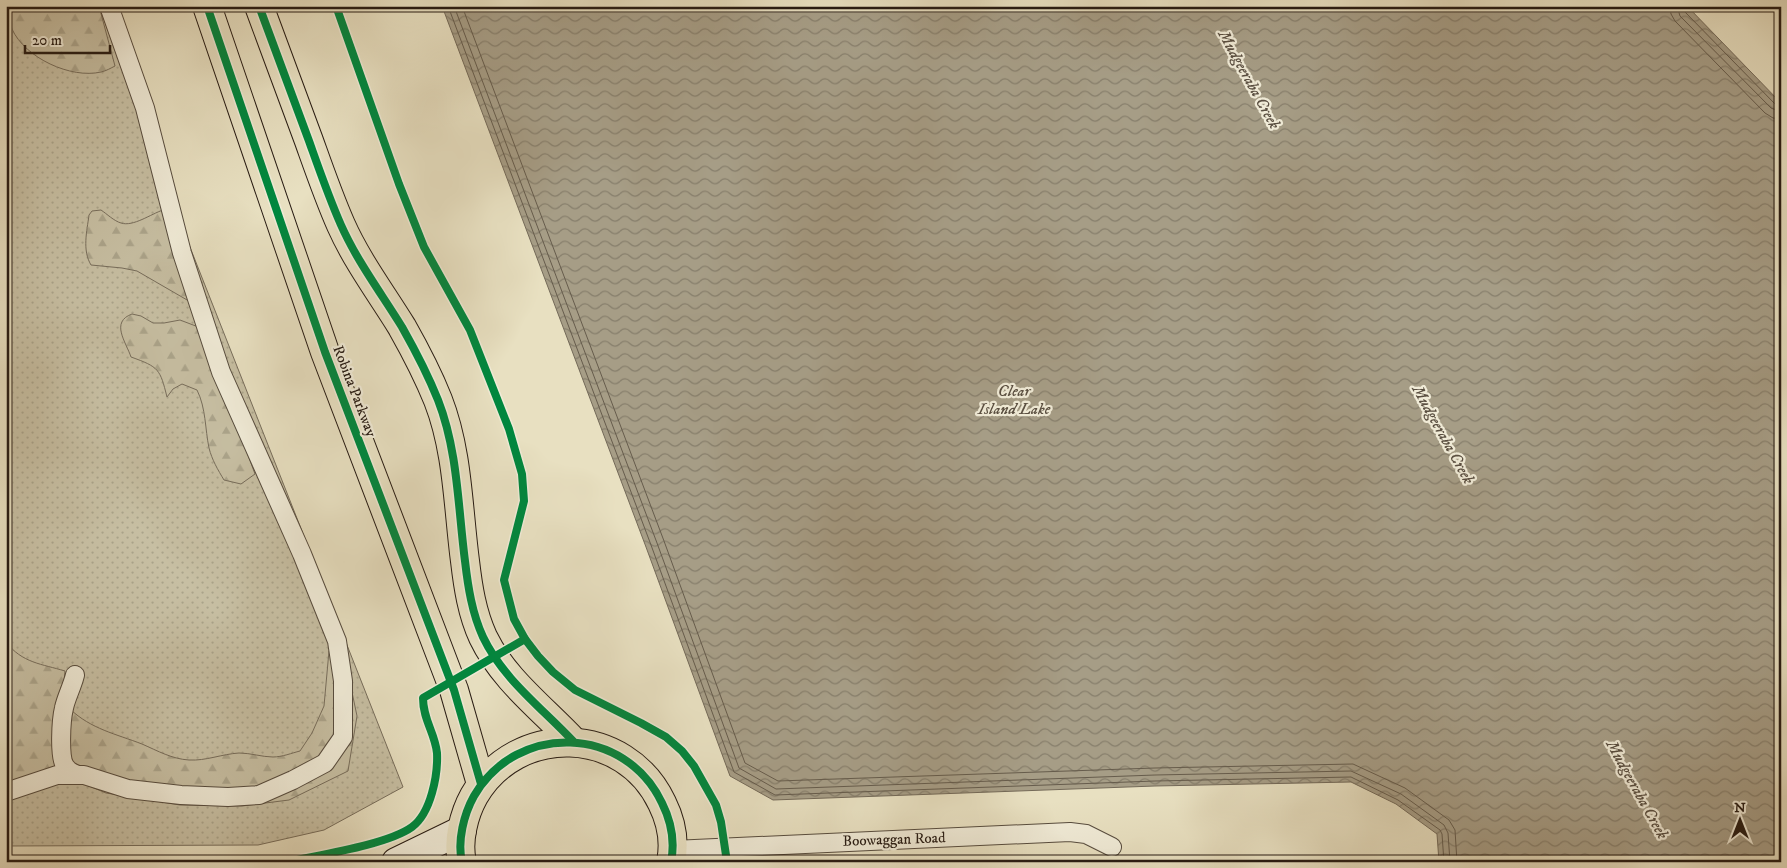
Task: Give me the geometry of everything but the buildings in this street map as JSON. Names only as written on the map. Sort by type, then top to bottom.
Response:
[{"type":"main road","name":"Robina Parkway","points":[[207,6],[325,352],[454,690],[482,784]]},
{"type":"main road","points":[[259,6],[341,226],[360,262],[402,327],[422,364],[438,402],[451,448],[470,594],[474,613],[483,636],[508,675],[573,742]]},
{"type":"main road","points":[[462,862],[462,830],[469,805],[482,784],[507,759],[538,745],[573,742],[605,748],[633,764],[655,788],[669,818],[672,856]]},
{"type":"main road","points":[[396,862],[462,830]]},
{"type":"lane","points":[[6,792],[60,769],[128,789],[228,797],[259,795],[325,763],[343,737],[343,681],[337,641],[302,554],[221,372],[182,253],[146,108],[109,6]]},
{"type":"lane","points":[[60,769],[64,706],[75,675]]},
{"type":"lane","name":"Boowaggan Road","points":[[672,856],[1070,832],[1086,834],[1112,847]]},
{"type":"green space","points":[[6,6],[99,6],[169,194],[403,787],[324,830],[258,845],[6,846]]},
{"type":"green space","points":[[9,6],[99,6],[115,66],[101,72],[89,73],[63,69],[50,64],[27,49],[18,39],[12,29]]},
{"type":"green space","points":[[101,210],[116,221],[126,224],[136,222],[163,210],[194,304],[137,271],[91,265],[86,247],[89,215],[92,211]]},
{"type":"green space","points":[[132,314],[141,316],[153,323],[180,320],[201,328],[255,474],[241,484],[224,480],[213,461],[202,404],[197,390],[182,384],[173,389],[167,397],[157,370],[131,357],[121,333],[121,327],[125,318]]},
{"type":"green space","points":[[6,642],[26,659],[65,671],[56,767],[6,787]]},
{"type":"green space","points":[[329,651],[344,654],[357,716],[348,771],[289,800],[242,806],[180,805],[106,793],[77,781],[68,755],[70,709],[86,722],[177,758],[189,760],[202,759],[239,753],[276,757],[300,751],[312,733],[324,706]]},
{"type":"water","name":"Clear Island Lake","points":[[442,6],[1687,6],[1781,103],[1781,862],[1439,862],[1437,834],[1396,804],[1351,782],[1155,786],[773,800],[730,776],[646,547]]},
{"type":"cycle path","points":[[207,6],[325,352],[454,690],[481,784]]},
{"type":"cycle path","points":[[259,6],[341,225],[362,264],[407,336],[426,372],[445,419],[456,480],[469,590],[473,609],[483,637],[491,652],[512,680],[573,741]]},
{"type":"cycle path","points":[[336,6],[399,184],[424,247],[470,330],[509,429],[522,474],[524,501],[504,580],[514,619],[525,639],[538,656],[553,672],[575,690],[666,737],[682,751],[694,766],[716,805],[721,822],[727,862]]},
{"type":"cycle path","points":[[287,862],[370,844],[401,833],[419,821],[429,803],[435,782],[437,762],[436,746],[425,713],[423,698],[525,639]]},
{"type":"cycle path","points":[[462,862],[460,845],[467,811],[474,796],[493,772],[516,755],[543,745],[570,742],[598,747],[623,759],[645,777],[662,803],[668,817],[672,839],[671,862]]},
{"type":"water label","name":"Mudgeeraba Creek","points":[[1250,79]]},
{"type":"water label","name":"Mudgeeraba Creek","points":[[1444,434]]},
{"type":"water label","name":"Mudgeeraba Creek","points":[[1638,789]]}]
